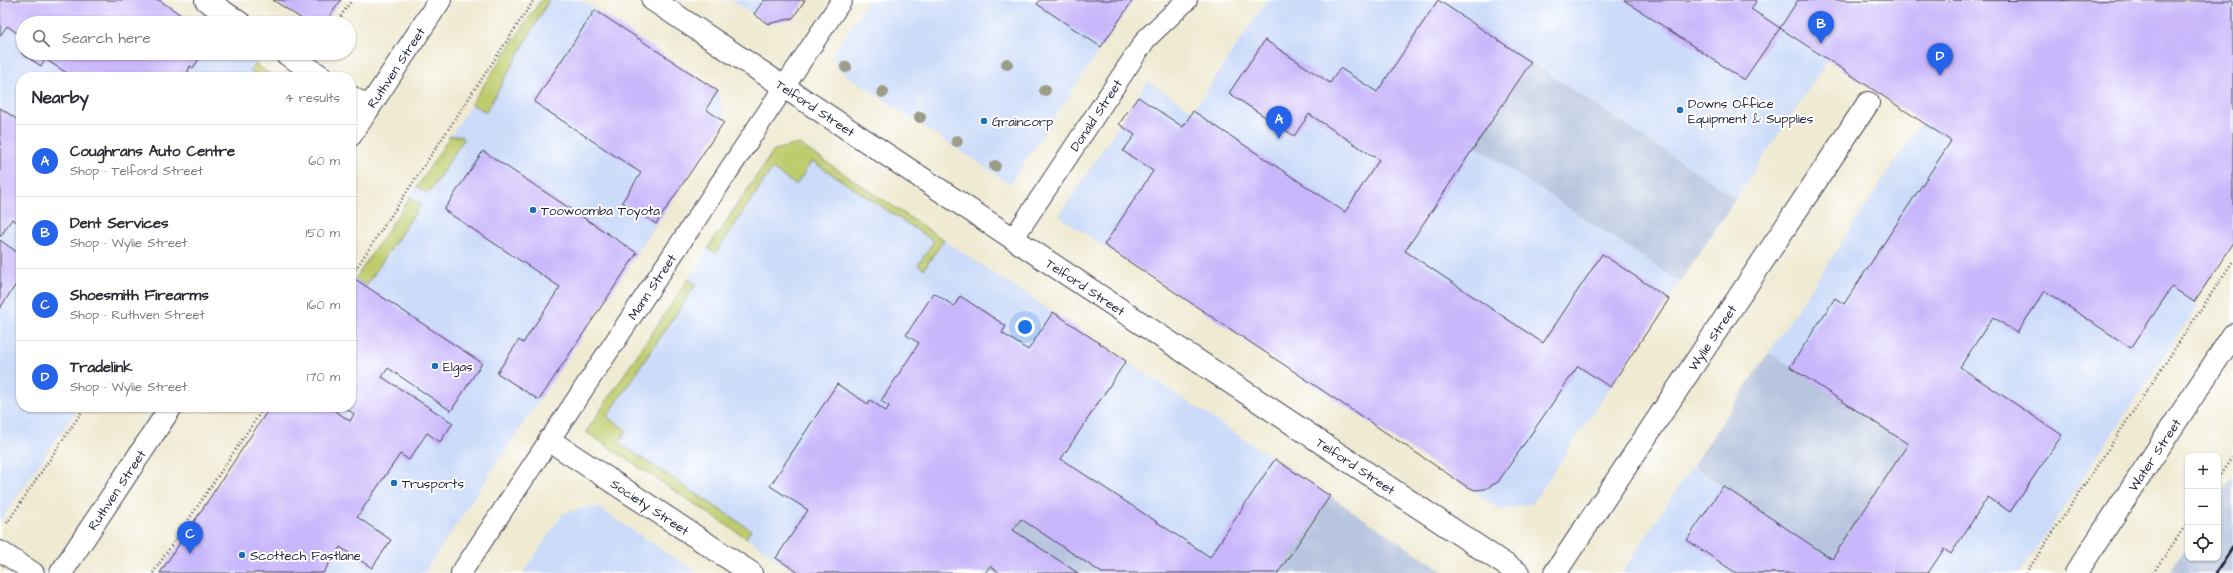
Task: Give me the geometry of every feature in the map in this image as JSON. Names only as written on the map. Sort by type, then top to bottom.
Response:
[{"type":"street","points":[[206,0],[230,16]]},
{"type":"street","name":"Ruthven Street","points":[[356,117],[360,102],[440,0]]},
{"type":"street","name":"Telford Street","points":[[653,0],[1518,573]]},
{"type":"street","points":[[296,60],[314,72]]},
{"type":"street","name":"Wylie Street","points":[[1555,573],[1868,102]]},
{"type":"street","name":"Water Street","points":[[2076,573],[2233,335]]},
{"type":"street","name":"Ruthven Street","points":[[61,573],[168,412]]},
{"type":"street","name":"Society Street","points":[[549,440],[750,573]]},
{"type":"lane","name":"Mann Street","points":[[461,573],[842,0]]},
{"type":"lane","name":"Donald Street","points":[[1013,239],[1146,39],[1188,0]]},
{"type":"lane","points":[[0,551],[34,573]]},
{"type":"path","points":[[341,16],[352,0]]},
{"type":"path","points":[[356,268],[534,0]]},
{"type":"path","points":[[2026,573],[2233,261]]},
{"type":"path","points":[[4,527],[82,412]]},
{"type":"path","points":[[153,573],[261,412]]},
{"type":"path","points":[[2221,474],[2233,456]]},
{"type":"path","points":[[2153,573],[2186,525]]},
{"type":"shaded area","points":[[0,0],[159,0],[183,16],[16,16],[16,60],[250,60],[268,72],[16,72],[16,412],[75,412],[0,522]]},
{"type":"shaded area","name":"Toowoomba Toyota","points":[[541,0],[581,0],[718,91],[724,122],[424,573],[300,573],[203,509],[267,412],[356,412],[356,278]]},
{"type":"shaded area","points":[[732,0],[805,0],[793,18],[768,24]]},
{"type":"shaded area","name":"Graincorp","points":[[869,0],[1133,0],[1010,184],[836,68],[833,54]]},
{"type":"shaded area","points":[[1267,0],[1868,0],[1736,198],[1531,62],[1475,146],[1680,282],[1533,503],[1502,510],[1242,338],[1332,203],[1262,157],[1172,291],[1059,216],[1148,81],[1193,111]]},
{"type":"shaded area","points":[[1531,62],[1736,198],[1680,282],[1475,146]]},
{"type":"shaded area","points":[[1922,121],[2198,305],[2020,573],[1622,573],[1692,466],[1832,559],[1908,445],[1769,352]]},
{"type":"shaded area","points":[[799,144],[1330,496],[1278,573],[799,573],[586,432],[774,150]]},
{"type":"shaded area","points":[[1769,352],[1908,444],[1832,559],[1693,466]]},
{"type":"shaded area","points":[[2233,476],[2233,573],[2169,573],[2185,549],[2185,561],[2221,561],[2221,494]]},
{"type":"shaded area","points":[[1330,496],[1446,573],[1278,573]]},
{"type":"shaded area","points":[[596,506],[697,573],[523,573],[563,513]]},
{"type":"shaded area","points":[[1021,519],[1102,573],[985,573]]},
{"type":"green space","points":[[541,0],[549,0],[486,112],[471,104]]},
{"type":"green space","points":[[255,64],[267,72],[252,72],[250,71]]},
{"type":"green space","points":[[450,136],[461,136],[464,139],[428,194],[417,187]]},
{"type":"green space","points":[[799,144],[944,240],[924,269],[918,265],[934,241],[812,161],[796,185],[772,169],[716,253],[708,248],[774,150]]},
{"type":"green space","points":[[410,197],[421,204],[366,286],[356,280]]},
{"type":"green space","points":[[688,279],[696,284],[607,417],[627,430],[619,443],[751,530],[746,538],[586,432]]},
{"type":"building","points":[[0,0],[159,0],[183,16],[16,16],[16,32],[7,26],[0,36]]},
{"type":"building","points":[[273,0],[341,0],[330,16],[297,16]]},
{"type":"building","points":[[764,0],[805,0],[793,18],[768,24],[754,14]]},
{"type":"building","points":[[1040,0],[1133,0],[1101,47],[1037,4]]},
{"type":"building","points":[[1438,0],[1531,62],[1405,251],[1543,343],[1602,254],[1669,299],[1610,387],[1578,366],[1498,482],[1485,489],[1475,490],[1466,486],[1104,245],[1153,171],[1123,151],[1135,135],[1119,124],[1138,97],[1183,127],[1193,111],[1345,212],[1379,160],[1309,114],[1294,136],[1229,93],[1265,40],[1330,83],[1340,68],[1377,92]]},
{"type":"building","points":[[1624,0],[1757,0],[1751,9],[1780,28],[1744,80]]},
{"type":"building","points":[[1798,0],[2233,1],[2233,244],[2194,302],[2172,287],[2131,348],[2045,291],[2017,333],[1993,317],[1960,367],[2062,435],[2010,512],[1988,497],[1951,554],[1944,549],[1928,573],[1736,573],[1687,540],[1723,486],[1832,559],[1908,444],[1790,367],[1835,298],[1844,304],[1951,141],[1780,28]]},
{"type":"building","points":[[595,10],[718,91],[706,109],[724,122],[656,224],[622,202],[641,173],[534,102]]},
{"type":"building","points":[[32,60],[44,60],[41,66]]},
{"type":"building","points":[[47,60],[198,60],[193,68],[190,66],[188,72],[65,72]]},
{"type":"building","points":[[0,108],[16,119],[16,222],[12,219],[0,237]]},
{"type":"building","points":[[483,151],[637,253],[539,400],[497,373],[519,340],[523,343],[560,287],[444,210]]},
{"type":"building","points":[[0,240],[16,251],[16,284],[0,308]]},
{"type":"building","points":[[356,280],[482,363],[451,411],[388,368],[382,377],[453,423],[440,442],[427,433],[409,460],[400,454],[357,517],[391,540],[372,568],[340,547],[323,573],[160,573],[267,412],[336,412],[350,421],[354,414],[351,412],[356,412]]},
{"type":"building","points":[[934,293],[954,306],[960,296],[1006,326],[1002,333],[1028,350],[1053,312],[1126,361],[1061,459],[1210,557],[1275,459],[1330,496],[1278,573],[1102,573],[1021,519],[1013,530],[1078,573],[1000,573],[990,566],[985,573],[799,573],[776,558],[808,510],[770,486],[837,384],[868,404],[870,400],[886,411],[889,406],[881,401],[919,343],[906,335]]},
{"type":"railway","points":[[2216,573],[2233,547]]},
{"type":"place","name":"Dent Services","points":[[1821,44]]},
{"type":"place","name":"Tradelink","points":[[1940,76]]},
{"type":"place","name":"Downs Office Equipment & Supplies","points":[[1680,110]]},
{"type":"place","name":"Graincorp","points":[[984,121]]},
{"type":"place","name":"Coughrans Auto Centre","points":[[1279,139]]},
{"type":"place","name":"Toowoomba Toyota","points":[[533,210]]},
{"type":"place","name":"Elgas","points":[[435,366]]},
{"type":"place","name":"Trusports","points":[[394,483]]},
{"type":"place","name":"Shoesmith Firearms","points":[[190,554]]},
{"type":"place","name":"Scottech Fastlane","points":[[242,555]]}]
